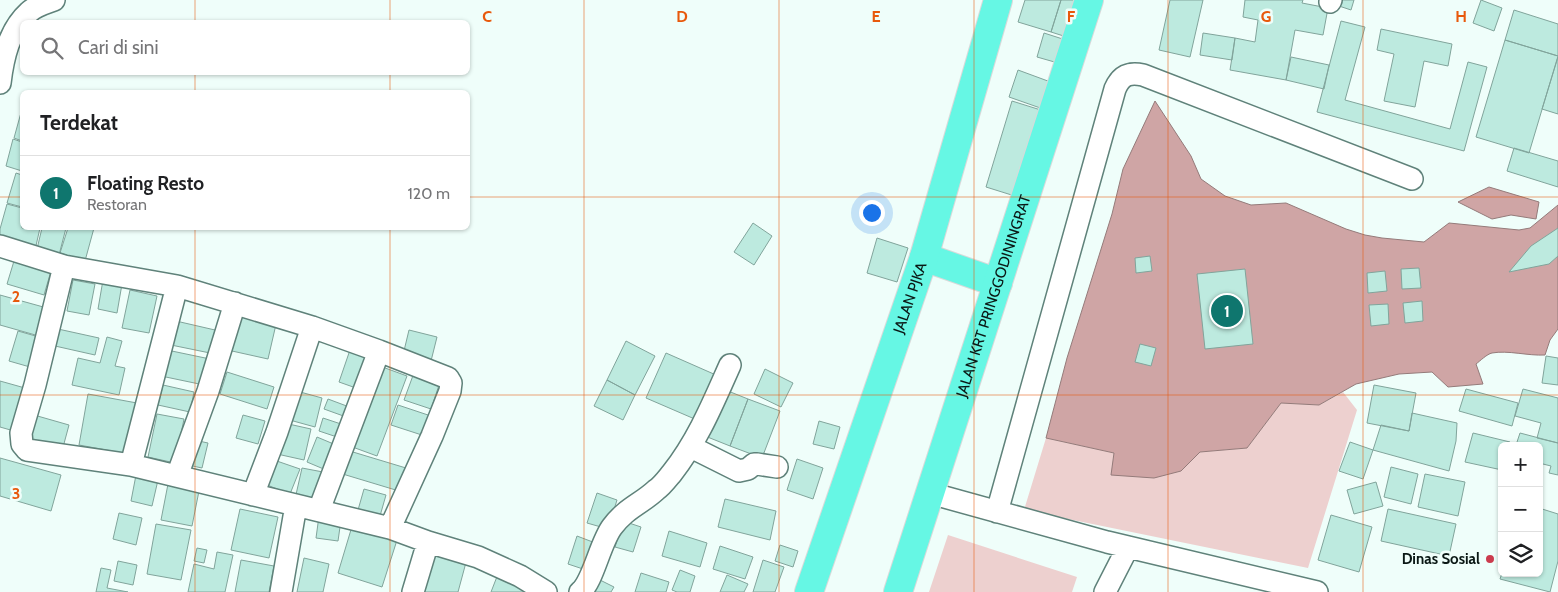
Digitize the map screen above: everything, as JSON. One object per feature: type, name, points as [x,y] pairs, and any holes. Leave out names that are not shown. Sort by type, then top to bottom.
[{"type":"main road","name":"JALAN PJKA","points":[[809,592],[924,258],[998,0]]},
{"type":"main road","name":"JALAN KRT PRINGGODININGRAT","points":[[898,592],[1089,0]]},
{"type":"main road","points":[[924,258],[998,283]]},
{"type":"street","points":[[0,84],[2,66],[8,44],[15,29],[22,5],[54,0]]},
{"type":"street","points":[[997,512],[1112,98],[1119,81],[1125,76],[1134,73],[1143,75],[1412,179]]},
{"type":"street","points":[[0,246],[64,266],[177,286],[235,303],[312,327],[448,378],[451,383],[450,391],[432,436],[390,528]]},
{"type":"street","points":[[64,266],[35,385],[21,433],[22,444],[27,450],[131,466],[390,528],[478,557],[520,576],[546,592]]},
{"type":"street","points":[[131,466],[177,286]]},
{"type":"street","points":[[177,476],[208,391],[235,303]]},
{"type":"street","points":[[254,495],[278,432],[312,327]]},
{"type":"street","points":[[319,510],[379,351]]},
{"type":"street","points":[[580,592],[587,583],[603,542],[613,526],[629,509],[656,490],[691,447],[703,426],[730,365]]},
{"type":"street","points":[[691,447],[739,470],[748,469],[754,464],[777,468]]},
{"type":"street","points":[[930,493],[1128,547],[1317,592]]},
{"type":"street","points":[[281,592],[296,505]]},
{"type":"street","points":[[413,592],[428,542]]},
{"type":"street","points":[[1106,592],[1128,547]]},
{"type":"shaded area","points":[[1155,101],[1191,156],[1201,179],[1225,196],[1251,205],[1286,203],[1346,229],[1365,235],[1424,242],[1449,223],[1519,230],[1530,228],[1558,205],[1558,329],[1550,340],[1545,355],[1505,352],[1490,354],[1476,364],[1483,384],[1448,387],[1432,372],[1399,374],[1356,384],[1319,405],[1281,403],[1247,448],[1200,452],[1181,471],[1154,478],[1111,475],[1114,453],[1046,438],[1067,358],[1112,214],[1123,169]]},
{"type":"shaded area","points":[[1489,187],[1539,202],[1536,219],[1511,215],[1492,219],[1458,202]]},
{"type":"shaded area","points":[[1343,392],[1357,410],[1308,568],[1024,510],[1046,438],[1114,453],[1112,475],[1181,471],[1200,452],[1247,448],[1281,403],[1319,405]]},
{"type":"shaded area","points":[[948,535],[1077,577],[1072,592],[929,592]]},
{"type":"building","points":[[1025,0],[1061,0],[1051,32],[1018,22]]},
{"type":"building","points":[[1061,0],[1085,0],[1073,39],[1051,32]]},
{"type":"building","points":[[1170,0],[1203,0],[1190,57],[1159,50]]},
{"type":"building","points":[[1245,0],[1303,0],[1302,3],[1328,8],[1323,35],[1295,30],[1286,80],[1230,70],[1235,38],[1255,42],[1258,20],[1243,17]]},
{"type":"building","points":[[1337,0],[1354,0],[1351,10],[1336,5]]},
{"type":"building","points":[[1481,0],[1502,8],[1494,31],[1473,23]]},
{"type":"building","points":[[1514,10],[1558,24],[1558,56],[1505,40]]},
{"type":"building","points":[[1341,21],[1365,27],[1345,100],[1450,129],[1468,62],[1487,67],[1464,151],[1317,112]]},
{"type":"building","points":[[1381,29],[1452,44],[1448,66],[1424,61],[1415,107],[1384,101],[1394,54],[1377,50]]},
{"type":"building","points":[[1044,33],[1072,42],[1065,65],[1037,57]]},
{"type":"building","points":[[1203,33],[1235,38],[1232,60],[1200,55]]},
{"type":"building","points":[[1505,40],[1558,56],[1529,153],[1476,137]]},
{"type":"building","points":[[1291,57],[1329,65],[1324,89],[1286,80]]},
{"type":"building","points":[[1558,57],[1558,114],[1542,109]]},
{"type":"building","points":[[1018,70],[1056,84],[1046,110],[1009,97]]},
{"type":"building","points":[[1012,101],[1044,111],[1018,197],[986,187]]},
{"type":"building","points":[[20,116],[20,140],[14,138]]},
{"type":"building","points":[[13,139],[20,141],[20,170],[6,166]]},
{"type":"building","points":[[1514,148],[1558,161],[1558,187],[1507,171]]},
{"type":"building","points":[[16,173],[20,174],[20,206],[7,203]]},
{"type":"building","points":[[7,204],[20,207],[20,230],[40,230],[35,250],[0,240],[0,229]]},
{"type":"building","points":[[753,223],[772,236],[754,265],[734,252]]},
{"type":"building","points":[[1558,228],[1558,256],[1549,264],[1509,272],[1531,246]]},
{"type":"building","points":[[42,230],[65,230],[59,255],[37,249]]},
{"type":"building","points":[[67,230],[93,230],[85,261],[60,253]]},
{"type":"building","points":[[877,238],[908,248],[897,282],[867,273]]},
{"type":"building","points":[[1150,256],[1152,271],[1136,273],[1135,258]]},
{"type":"building","points":[[14,261],[51,271],[44,295],[7,284]]},
{"type":"building","points":[[1419,268],[1421,288],[1402,289],[1401,269]]},
{"type":"building","points":[[1245,269],[1253,344],[1205,349],[1197,274]]},
{"type":"building","points":[[1385,271],[1387,291],[1368,293],[1367,273]]},
{"type":"building","points":[[73,280],[95,284],[89,315],[67,311]]},
{"type":"building","points":[[103,280],[122,284],[117,313],[98,309]]},
{"type":"building","points":[[130,290],[157,296],[149,333],[122,328]]},
{"type":"building","points":[[0,295],[47,308],[39,336],[0,325]]},
{"type":"building","points":[[1422,301],[1423,321],[1405,323],[1403,303]]},
{"type":"building","points":[[1388,304],[1389,324],[1371,326],[1369,305]]},
{"type":"building","points":[[241,311],[277,320],[268,359],[232,351]]},
{"type":"building","points":[[176,321],[215,330],[210,353],[171,345]]},
{"type":"building","points":[[58,329],[99,338],[95,355],[55,346]]},
{"type":"building","points":[[409,330],[437,337],[431,361],[403,355]]},
{"type":"building","points":[[18,331],[39,337],[30,367],[9,361]]},
{"type":"building","points":[[107,337],[122,341],[115,366],[125,368],[119,395],[72,385],[78,358],[100,363]]},
{"type":"building","points":[[626,341],[655,356],[635,395],[607,380]]},
{"type":"building","points":[[1140,344],[1156,348],[1151,366],[1135,362]]},
{"type":"building","points":[[351,347],[369,354],[356,388],[339,382]]},
{"type":"building","points":[[167,350],[210,359],[204,385],[161,376]]},
{"type":"building","points":[[666,353],[716,375],[697,420],[646,398]]},
{"type":"building","points":[[1546,356],[1558,358],[1558,385],[1542,383]]},
{"type":"building","points":[[377,365],[407,376],[377,456],[347,445]]},
{"type":"building","points":[[765,369],[793,383],[781,407],[754,394]]},
{"type":"building","points":[[415,370],[441,379],[431,409],[404,400]]},
{"type":"building","points":[[227,372],[274,387],[267,409],[220,394]]},
{"type":"building","points":[[607,380],[635,395],[623,420],[594,406]]},
{"type":"building","points":[[0,381],[25,388],[14,431],[0,427]]},
{"type":"building","points":[[163,385],[194,392],[190,412],[158,405]]},
{"type":"building","points":[[1374,385],[1416,393],[1409,431],[1367,423]]},
{"type":"building","points":[[723,389],[748,399],[730,446],[705,436]]},
{"type":"building","points":[[1466,389],[1518,403],[1512,426],[1459,411]]},
{"type":"building","points":[[1523,389],[1558,398],[1558,443],[1537,438],[1541,423],[1515,416]]},
{"type":"building","points":[[293,390],[322,398],[315,427],[286,419]]},
{"type":"building","points":[[88,394],[137,403],[128,454],[79,445]]},
{"type":"building","points":[[328,399],[352,408],[349,418],[324,409]]},
{"type":"building","points":[[748,399],[780,411],[762,458],[730,446]]},
{"type":"building","points":[[398,405],[434,417],[428,437],[391,425]]},
{"type":"building","points":[[1412,413],[1457,423],[1456,441],[1449,471],[1373,450],[1381,425],[1409,431]]},
{"type":"building","points":[[157,414],[184,419],[175,463],[148,457]]},
{"type":"building","points":[[34,415],[69,425],[62,451],[27,441]]},
{"type":"building","points":[[243,415],[265,421],[258,444],[236,438]]},
{"type":"building","points":[[323,418],[347,426],[343,439],[319,431]]},
{"type":"building","points":[[819,421],[840,427],[834,449],[813,444]]},
{"type":"building","points":[[284,423],[311,429],[304,460],[277,454]]},
{"type":"building","points":[[1473,433],[1510,442],[1498,442],[1498,469],[1465,462]]},
{"type":"building","points":[[1520,433],[1558,443],[1558,475],[1549,473],[1551,466],[1543,464],[1543,442],[1517,442]]},
{"type":"building","points":[[317,437],[336,445],[326,470],[307,462]]},
{"type":"building","points":[[194,440],[208,443],[202,468],[188,465]]},
{"type":"building","points":[[1350,442],[1373,450],[1363,479],[1339,471]]},
{"type":"building","points":[[343,449],[406,468],[399,491],[336,472]]},
{"type":"building","points":[[0,458],[61,475],[51,511],[0,496]]},
{"type":"building","points":[[271,459],[300,469],[290,494],[262,483]]},
{"type":"building","points":[[797,459],[823,468],[813,499],[787,490]]},
{"type":"building","points":[[1391,467],[1418,474],[1411,504],[1384,497]]},
{"type":"building","points":[[302,468],[323,472],[317,503],[295,499]]},
{"type":"building","points":[[1425,474],[1465,482],[1458,516],[1418,507]]},
{"type":"building","points":[[136,475],[158,480],[152,506],[131,501]]},
{"type":"building","points":[[1376,482],[1383,506],[1354,514],[1347,490]]},
{"type":"building","points":[[168,484],[199,491],[192,526],[161,520]]},
{"type":"building","points":[[364,489],[386,495],[380,516],[358,510]]},
{"type":"building","points":[[597,493],[617,500],[608,529],[587,523]]},
{"type":"building","points":[[725,499],[776,511],[770,540],[718,527]]},
{"type":"building","points":[[240,509],[278,517],[269,558],[231,550]]},
{"type":"building","points":[[1388,509],[1456,524],[1449,556],[1381,541]]},
{"type":"building","points":[[1543,509],[1558,514],[1558,561],[1550,592],[1500,579],[1501,577],[1543,577]]},
{"type":"building","points":[[119,513],[142,518],[136,545],[113,539]]},
{"type":"building","points":[[1331,515],[1372,527],[1359,572],[1318,560]]},
{"type":"building","points":[[319,516],[341,520],[338,541],[316,538]]},
{"type":"building","points":[[623,521],[641,527],[633,552],[615,547]]},
{"type":"building","points":[[353,523],[398,537],[382,587],[338,573]]},
{"type":"building","points":[[156,524],[191,530],[181,580],[147,574]]},
{"type":"building","points":[[669,531],[707,543],[700,567],[662,556]]},
{"type":"building","points":[[577,536],[598,544],[589,571],[568,564]]},
{"type":"building","points":[[430,545],[468,555],[458,592],[417,592]]},
{"type":"building","points":[[780,545],[798,551],[793,567],[775,561]]},
{"type":"building","points":[[720,546],[753,557],[745,579],[713,569]]},
{"type":"building","points":[[197,548],[207,550],[204,563],[194,561]]},
{"type":"building","points":[[217,552],[233,555],[225,592],[188,592],[194,564],[214,569]]},
{"type":"building","points":[[304,558],[329,564],[323,592],[297,592]]},
{"type":"building","points":[[241,560],[274,566],[269,592],[235,592]]},
{"type":"building","points":[[763,560],[784,567],[775,592],[753,592]]},
{"type":"building","points":[[118,561],[137,565],[133,585],[114,581]]},
{"type":"building","points":[[101,568],[111,570],[107,588],[128,592],[96,592]]},
{"type":"building","points":[[680,570],[695,576],[690,592],[672,590]]},
{"type":"building","points":[[641,573],[669,582],[666,592],[635,592]]},
{"type":"building","points":[[498,574],[538,592],[491,592]]},
{"type":"building","points":[[727,575],[748,584],[744,592],[720,592]]},
{"type":"building","points":[[592,576],[614,587],[611,592],[584,592]]},
{"type":"place","name":"Floating Resto","points":[[1227,311]]},
{"type":"place","name":"Dinas Sosial","points":[[1490,559]]}]
